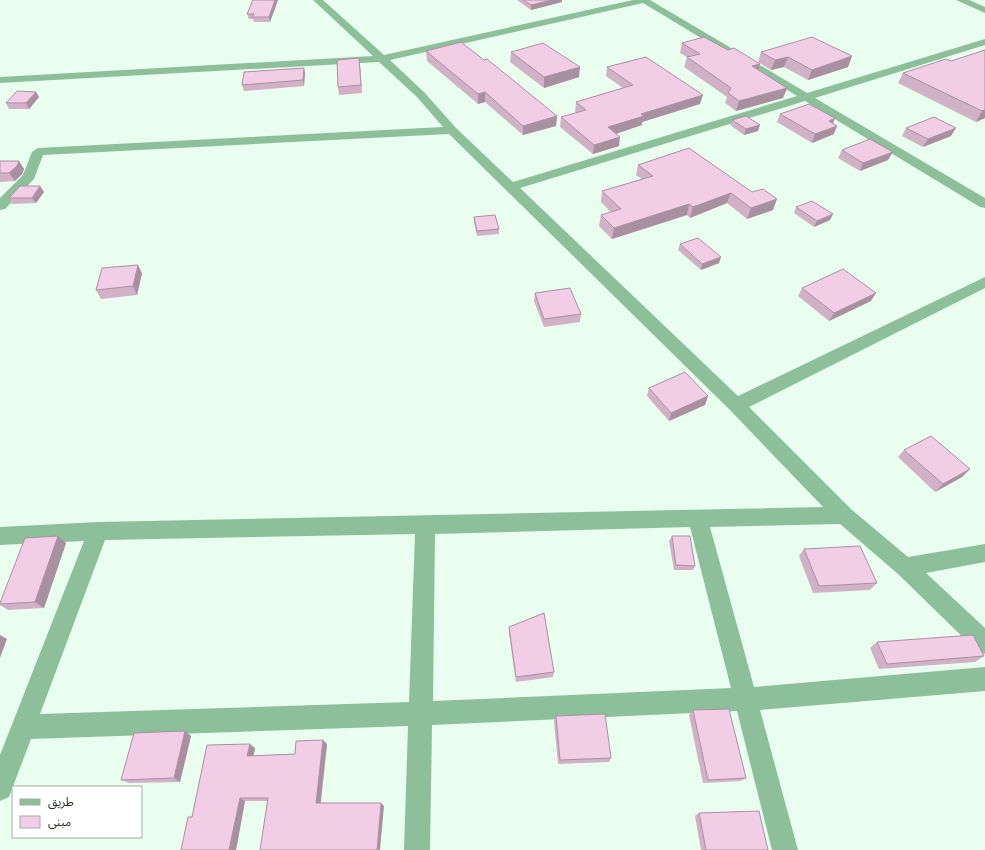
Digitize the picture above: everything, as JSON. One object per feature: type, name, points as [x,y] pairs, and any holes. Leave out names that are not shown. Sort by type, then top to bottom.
[{"type":"street","points":[[318,0],[421,95],[452,130],[736,404],[844,515],[904,567],[985,643]]},
{"type":"street","points":[[0,80],[382,59],[644,0],[985,204]]},
{"type":"street","points":[[961,0],[985,10]]},
{"type":"street","points":[[511,187],[985,42]]},
{"type":"street","points":[[0,206],[29,176],[38,152],[452,130]]},
{"type":"street","points":[[736,404],[985,282]]},
{"type":"street","points":[[0,536],[98,531],[844,515]]},
{"type":"street","points":[[698,518],[747,699],[785,850]]},
{"type":"street","points":[[417,850],[425,525]]},
{"type":"street","points":[[0,788],[98,531]]},
{"type":"street","points":[[904,567],[985,553]]},
{"type":"street","points":[[23,727],[420,714],[747,699],[985,678]]},
{"type":"building","points":[[253,0],[275,0],[269,17],[252,17],[254,14],[247,14]]},
{"type":"building","points":[[523,0],[552,0],[531,5]]},
{"type":"building","points":[[704,37],[728,50],[734,48],[760,64],[752,66],[787,88],[739,101],[728,93],[731,88],[687,57],[700,54],[682,43]]},
{"type":"building","points":[[812,37],[852,56],[812,70],[788,57],[775,60],[761,52]]},
{"type":"building","points":[[461,42],[484,60],[487,59],[557,116],[523,126],[485,92],[478,94],[426,51]]},
{"type":"building","points":[[543,43],[580,67],[544,77],[511,52]]},
{"type":"building","points":[[985,50],[985,110],[982,111],[903,73],[946,59],[951,61]]},
{"type":"building","points":[[646,57],[703,95],[641,114],[644,116],[608,127],[620,137],[594,145],[561,117],[586,110],[576,102],[633,85],[607,67]]},
{"type":"building","points":[[359,58],[361,85],[338,87],[337,60]]},
{"type":"building","points":[[304,68],[303,80],[242,85],[244,72]]},
{"type":"building","points":[[17,91],[36,92],[26,103],[6,103]]},
{"type":"building","points":[[809,104],[835,118],[829,121],[837,126],[815,134],[780,114]]},
{"type":"building","points":[[746,116],[760,125],[746,129],[732,120]]},
{"type":"building","points":[[934,117],[956,128],[928,139],[906,128]]},
{"type":"building","points":[[870,139],[893,152],[863,163],[842,150]]},
{"type":"building","points":[[689,148],[752,192],[763,189],[777,199],[751,208],[731,193],[693,207],[689,204],[614,228],[601,215],[621,209],[602,191],[653,176],[638,165]]},
{"type":"building","points":[[0,161],[19,161],[17,166],[9,173],[0,173]]},
{"type":"building","points":[[20,186],[40,186],[32,198],[9,198]]},
{"type":"building","points":[[812,201],[833,214],[817,221],[796,207]]},
{"type":"building","points":[[495,215],[499,229],[477,231],[474,217]]},
{"type":"building","points":[[698,238],[721,257],[702,264],[680,244]]},
{"type":"building","points":[[138,265],[133,286],[96,290],[102,268]]},
{"type":"building","points":[[843,269],[876,293],[834,313],[802,288]]},
{"type":"building","points":[[570,288],[581,314],[544,319],[535,293]]},
{"type":"building","points":[[685,372],[708,396],[671,413],[649,388]]},
{"type":"building","points":[[931,436],[970,469],[943,484],[904,450]]},
{"type":"building","points":[[58,536],[35,602],[0,604],[25,538]]},
{"type":"building","points":[[672,536],[690,536],[695,566],[676,565]]},
{"type":"building","points":[[860,546],[877,583],[819,586],[804,549]]},
{"type":"building","points":[[544,613],[554,672],[516,677],[509,627]]},
{"type":"building","points":[[973,635],[984,656],[887,664],[877,642]]},
{"type":"building","points":[[729,709],[746,778],[708,780],[693,710]]},
{"type":"building","points":[[605,714],[611,758],[560,760],[556,716]]},
{"type":"building","points":[[185,731],[174,778],[121,780],[134,733]]},
{"type":"building","points":[[323,740],[316,803],[381,803],[377,850],[260,850],[268,798],[240,798],[229,850],[181,850],[188,817],[192,817],[207,745],[250,744],[247,756],[295,754],[296,741]]},
{"type":"building","points":[[759,811],[768,850],[706,850],[699,813]]}]
